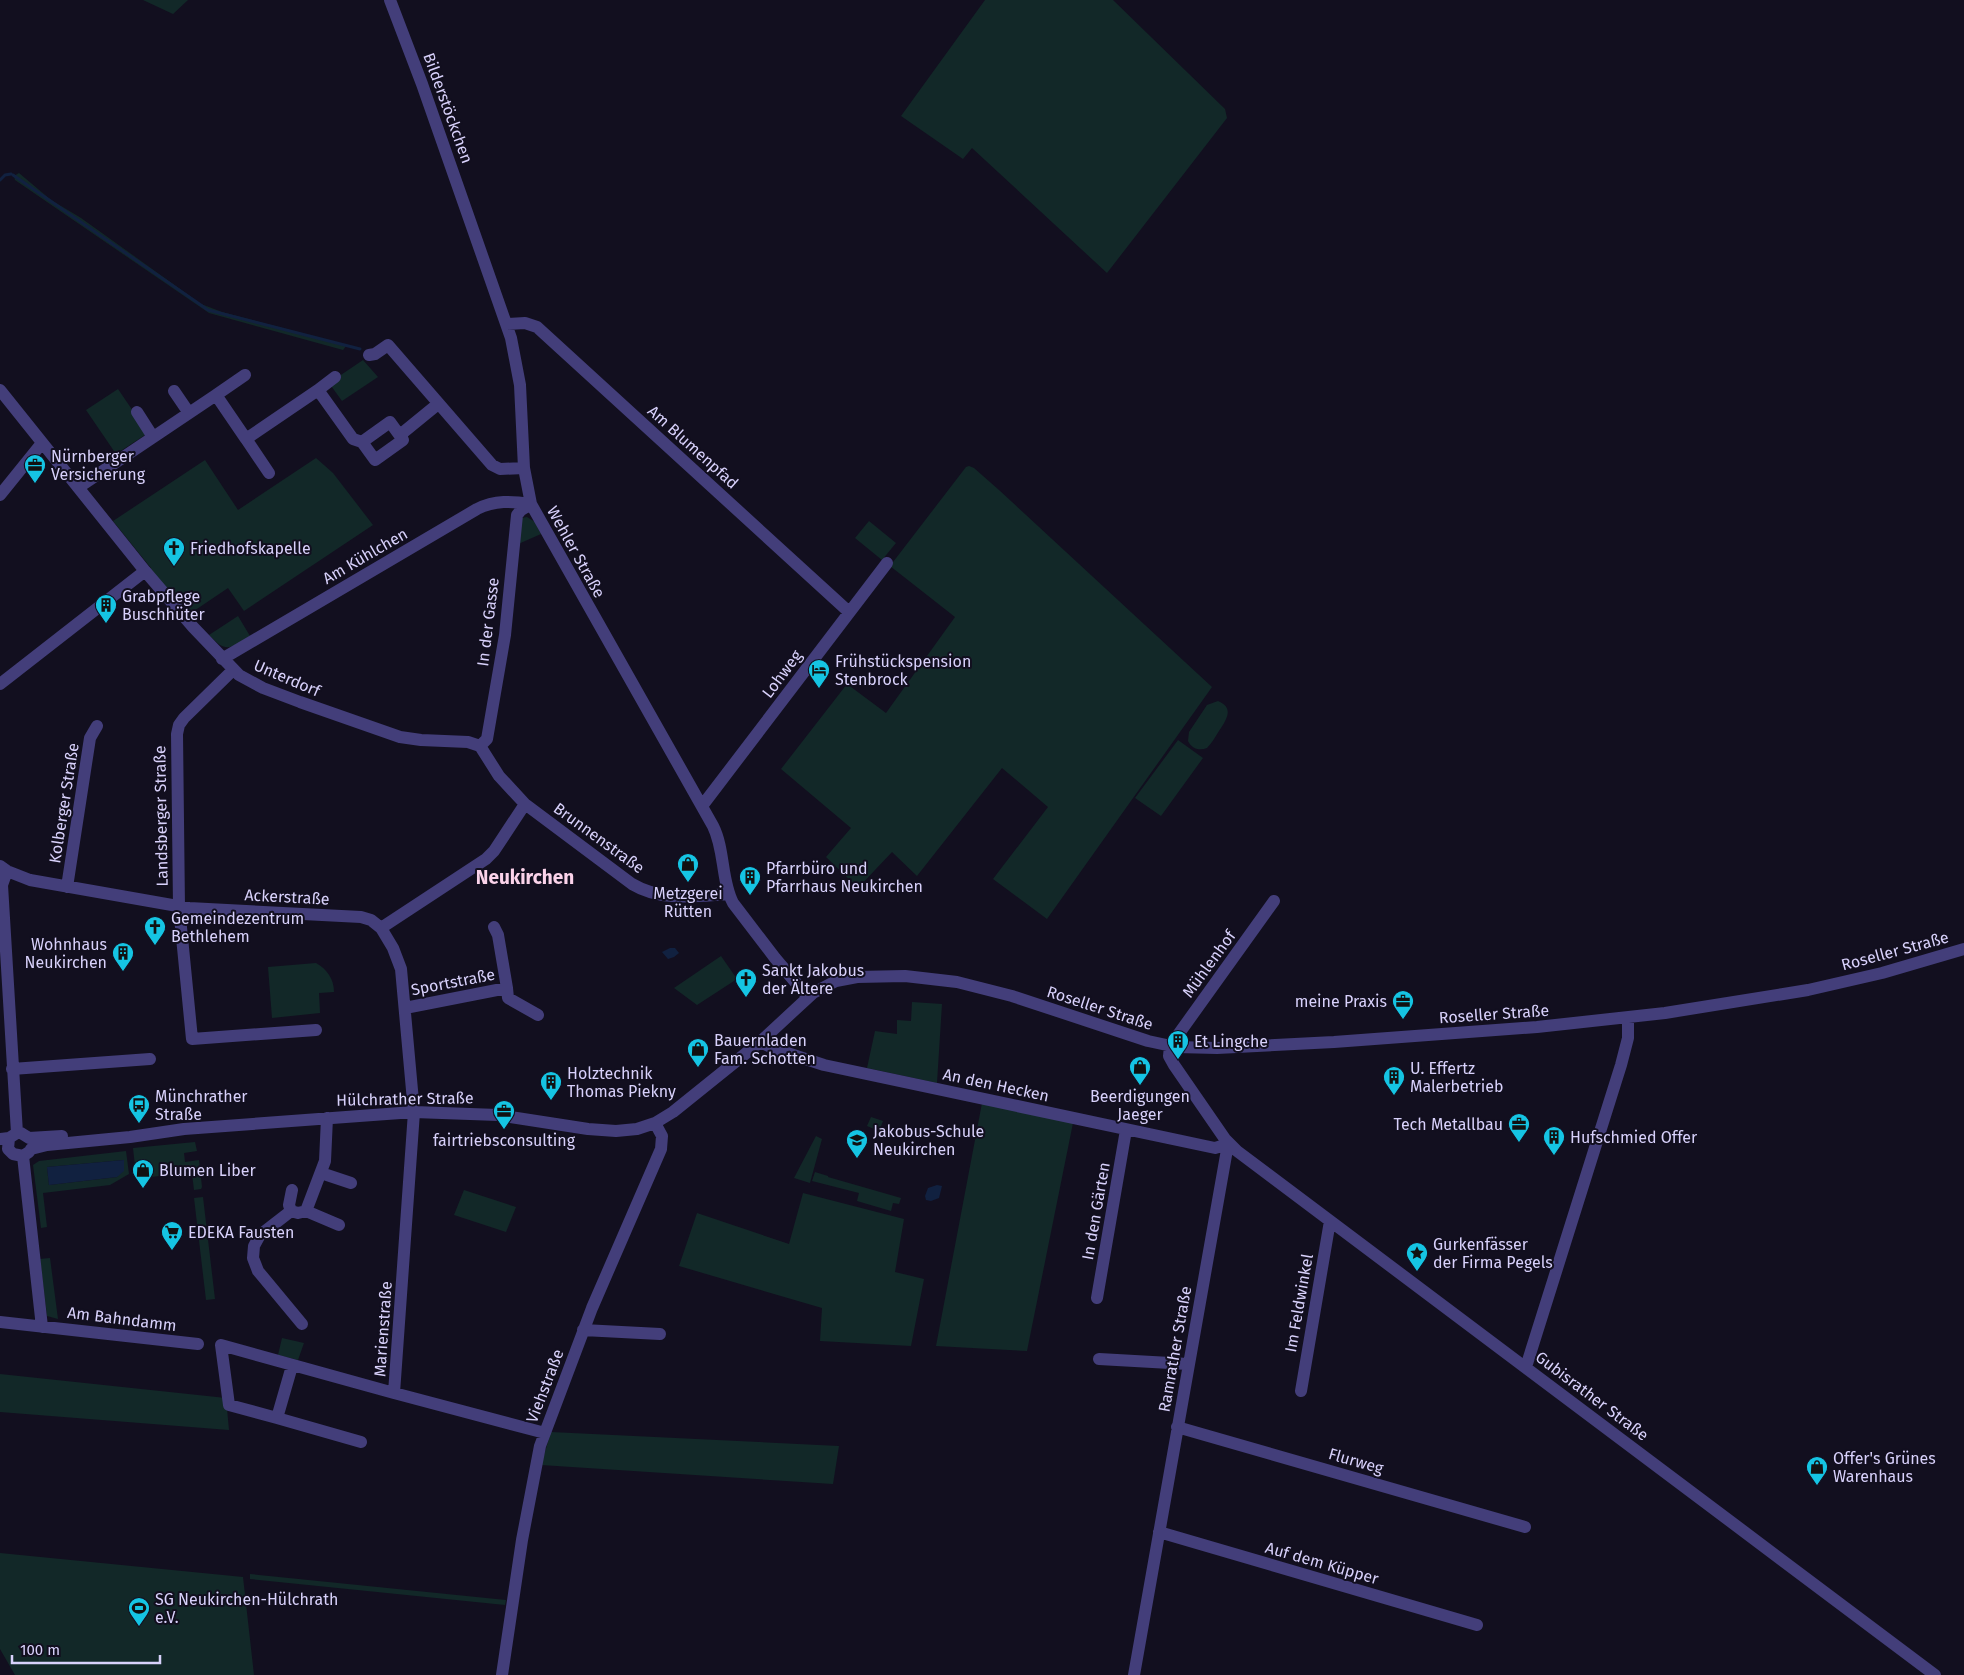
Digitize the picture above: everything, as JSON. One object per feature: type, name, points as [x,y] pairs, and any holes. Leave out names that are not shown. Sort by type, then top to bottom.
[{"type":"street","name":"Bilderstöckchen","points":[[390,0],[474,228]]},
{"type":"street","name":"Wehler Straße","points":[[474,228],[507,324],[520,385],[524,468],[531,504],[717,834],[729,894]]},
{"type":"street","name":"Am Blumenpfad","points":[[507,324],[525,323],[537,327],[849,612]]},
{"type":"street","points":[[369,355],[375,354],[388,345],[494,467],[503,470],[524,468]]},
{"type":"street","points":[[79,487],[245,375]]},
{"type":"street","points":[[246,439],[335,377]]},
{"type":"street","name":"Unterdorf","points":[[0,390],[145,571],[233,670],[253,683],[282,695],[396,735],[421,740],[468,742],[480,746]]},
{"type":"street","points":[[174,390],[189,413]]},
{"type":"street","points":[[318,390],[353,439],[362,442],[375,460],[403,440],[390,422],[362,442]]},
{"type":"street","points":[[216,395],[269,473]]},
{"type":"street","points":[[400,434],[438,404]]},
{"type":"street","points":[[137,412],[154,437]]},
{"type":"street","points":[[0,495],[42,443]]},
{"type":"street","name":"Am Kühlchen","points":[[222,659],[481,507],[503,502],[531,504]]},
{"type":"street","name":"In der Gasse","points":[[480,746],[487,739],[505,635],[517,515],[531,504]]},
{"type":"street","name":"Lohweg","points":[[702,806],[887,563]]},
{"type":"street","points":[[0,684],[145,571]]},
{"type":"street","name":"Landsberger Straße","points":[[233,670],[184,718],[178,729],[179,907],[192,1039],[316,1030]]},
{"type":"street","name":"Kolberger Straße","points":[[67,887],[90,738],[97,726]]},
{"type":"street","name":"Brunnenstraße","points":[[480,746],[499,776],[525,804],[624,880],[646,892],[668,896],[729,894]]},
{"type":"street","points":[[381,928],[486,859],[494,851],[525,804]]},
{"type":"street","points":[[4,868],[2,885],[2,937],[12,1069],[7,1142]]},
{"type":"street","name":"Ackerstraße","points":[[4,868],[30,880],[179,907],[358,916],[370,920],[381,928]]},
{"type":"street","points":[[729,894],[736,907],[760,939],[808,997]]},
{"type":"street","name":"Mühlenhof","points":[[1170,1046],[1274,901]]},
{"type":"street","name":"Sportstraße","points":[[494,927],[498,934],[508,998],[538,1015]]},
{"type":"street","name":"Sportstraße","points":[[381,928],[399,962],[406,1008],[414,1112]]},
{"type":"street","name":"Roseller Straße","points":[[760,1042],[808,997],[829,984],[857,977],[905,976],[940,980],[1004,994],[1141,1039],[1170,1046],[1224,1047],[1334,1042],[1528,1028],[1628,1018],[1726,1005],[1808,990],[1882,973],[1964,949]]},
{"type":"street","name":"Sportstraße","points":[[406,1008],[506,988]]},
{"type":"street","points":[[1526,1367],[1621,1065],[1628,1038],[1628,1018]]},
{"type":"street","name":"Hülchrather Straße","points":[[28,1148],[21,1133],[7,1142],[13,1154],[28,1148],[158,1129],[184,1129],[414,1112],[511,1116],[580,1128],[616,1131],[637,1129],[655,1123],[680,1106],[760,1042]]},
{"type":"street","name":"An den Hecken","points":[[760,1042],[775,1049],[824,1065],[1215,1148],[1228,1144]]},
{"type":"street","points":[[1170,1046],[1170,1056],[1174,1065],[1228,1144]]},
{"type":"street","points":[[12,1069],[150,1059]]},
{"type":"street","name":"Marienstraße","points":[[414,1112],[394,1393],[545,1433]]},
{"type":"street","points":[[306,1211],[325,1161],[327,1118]]},
{"type":"street","name":"Viehstraße","points":[[502,1675],[538,1453],[584,1330],[662,1149],[662,1136],[655,1123]]},
{"type":"street","name":"In den Gärten","points":[[1097,1298],[1126,1130]]},
{"type":"street","name":"Gubisrather Straße","points":[[1228,1144],[1935,1675]]},
{"type":"street","name":"Ramrather Straße","points":[[1134,1675],[1228,1144]]},
{"type":"street","name":"Am Bahndamm","points":[[28,1148],[42,1327]]},
{"type":"street","points":[[321,1173],[351,1183]]},
{"type":"street","points":[[291,1211],[289,1205],[292,1190]]},
{"type":"street","points":[[291,1211],[300,1213],[306,1211],[339,1226]]},
{"type":"street","points":[[291,1211],[260,1235],[254,1246],[253,1258],[258,1272],[302,1324]]},
{"type":"street","name":"Im Feldwinkel","points":[[1300,1391],[1330,1221]]},
{"type":"street","name":"Am Bahndamm","points":[[0,1322],[198,1344]]},
{"type":"street","points":[[584,1330],[660,1334]]},
{"type":"street","points":[[361,1442],[229,1405],[221,1345],[394,1393]]},
{"type":"street","points":[[1099,1359],[1188,1364]]},
{"type":"street","points":[[277,1418],[292,1366]]},
{"type":"street","name":"Flurweg","points":[[1177,1428],[1525,1527]]},
{"type":"street","name":"Auf dem Küpper","points":[[1159,1532],[1477,1625]]},
{"type":"green space","points":[[143,0],[188,0],[173,14]]},
{"type":"green space","points":[[985,0],[1113,0],[1225,109],[1227,118],[1107,273],[972,148],[963,159],[901,116]]},
{"type":"green space","points":[[19,173],[51,200],[81,218],[201,304],[222,312],[347,345],[343,350],[209,313],[15,180],[14,176]]},
{"type":"green space","points":[[363,360],[378,377],[342,401],[329,383]]},
{"type":"green space","points":[[118,389],[148,433],[116,454],[86,410]]},
{"type":"green space","points":[[316,458],[333,473],[373,525],[244,611],[228,588],[188,615],[113,521],[205,460],[238,510]]},
{"type":"green space","points":[[966,467],[974,468],[999,490],[1212,687],[1047,919],[993,879],[1048,807],[1002,768],[917,876],[892,852],[858,888],[826,857],[851,828],[781,769],[847,684],[886,713],[955,617],[890,566]]},
{"type":"green space","points":[[527,517],[535,522],[541,534],[516,545],[521,518]]},
{"type":"green space","points":[[869,521],[896,543],[882,560],[855,538]]},
{"type":"green space","points":[[238,616],[250,636],[238,644],[225,647],[209,635]]},
{"type":"green space","points":[[1218,701],[1228,711],[1224,723],[1207,748],[1194,748],[1188,741],[1189,732],[1207,705]]},
{"type":"green space","points":[[1178,740],[1203,758],[1161,816],[1135,798]]},
{"type":"green space","points":[[721,956],[737,979],[697,1005],[674,988]]},
{"type":"green space","points":[[316,963],[329,975],[334,987],[334,992],[319,993],[320,1013],[272,1018],[268,967]]},
{"type":"green space","points":[[912,1002],[942,1004],[937,1083],[867,1068],[875,1031],[897,1034],[897,1020],[911,1021]]},
{"type":"green space","points":[[982,1103],[1073,1123],[1027,1351],[936,1346]]},
{"type":"green space","points":[[871,1117],[883,1121],[879,1131],[867,1126]]},
{"type":"green space","points":[[816,1136],[822,1139],[810,1183],[794,1178]]},
{"type":"green space","points":[[195,1142],[197,1151],[184,1153],[185,1162],[199,1160],[201,1189],[194,1190],[191,1166],[185,1166],[185,1173],[151,1177],[150,1173],[136,1175],[133,1148]]},
{"type":"green space","points":[[126,1151],[129,1174],[110,1185],[43,1193],[47,1227],[41,1228],[33,1165],[39,1161]],"holes":[[[124,1160],[117,1177],[49,1185],[47,1167]]]},
{"type":"green space","points":[[815,1172],[901,1198],[899,1204],[893,1203],[891,1211],[857,1201],[859,1193],[812,1181]]},
{"type":"green space","points":[[464,1190],[516,1207],[506,1232],[454,1215]]},
{"type":"green space","points":[[803,1193],[904,1219],[895,1272],[924,1279],[911,1346],[820,1341],[822,1308],[679,1266],[697,1213],[789,1244]]},
{"type":"green space","points":[[203,1197],[215,1299],[206,1300],[194,1198]]},
{"type":"green space","points":[[50,1258],[58,1319],[47,1316],[40,1259]]},
{"type":"green space","points":[[282,1338],[304,1343],[298,1360],[278,1355]]},
{"type":"green space","points":[[0,1374],[226,1398],[229,1430],[0,1412]]},
{"type":"green space","points":[[551,1432],[839,1446],[833,1484],[541,1465]]},
{"type":"green space","name":"SG Neukirchen-Hülchrath e.V.","points":[[0,1553],[243,1577],[254,1675],[15,1675],[0,1649]]},
{"type":"green space","points":[[250,1574],[506,1600],[505,1605],[250,1579]]},
{"type":"water","points":[[675,948],[679,953],[668,959],[662,952]]},
{"type":"water","points":[[124,1160],[124,1171],[117,1177],[49,1185],[47,1167]]},
{"type":"water","points":[[937,1185],[942,1186],[939,1198],[931,1201],[926,1200],[925,1196],[928,1188]]},
{"type":"waterway","points":[[0,180],[5,175],[11,174]]},
{"type":"waterway","points":[[13,175],[208,310],[360,349]]},
{"type":"place","name":"Nürnberger Versicherung","points":[[35,484]]},
{"type":"place","name":"Friedhofskapelle","points":[[174,567]]},
{"type":"place","name":"Grabpflege Buschhüter","points":[[106,624]]},
{"type":"place","name":"Frühstückspension Stenbrock","points":[[819,689]]},
{"type":"place","name":"Metzgerei Rütten","points":[[688,883]]},
{"type":"place","name":"Pfarrbüro und Pfarrhaus Neukirchen","points":[[750,896]]},
{"type":"place","name":"Gemeindezentrum Bethlehem","points":[[155,946]]},
{"type":"place","name":"Wohnhaus Neukirchen","points":[[123,972]]},
{"type":"place","name":"Sankt Jakobus der Ältere","points":[[746,998]]},
{"type":"place","name":"meine Praxis","points":[[1403,1020]]},
{"type":"place","name":"Et Lingche","points":[[1178,1060]]},
{"type":"place","name":"Bauernladen Fam. Schotten","points":[[698,1068]]},
{"type":"place","name":"Beerdigungen Jaeger","points":[[1140,1086]]},
{"type":"place","name":"U. Effertz Malerbetrieb","points":[[1394,1096]]},
{"type":"place","name":"Holztechnik Thomas Piekny","points":[[551,1101]]},
{"type":"place","name":"Münchrather Straße","points":[[139,1124]]},
{"type":"place","name":"fairtriebsconsulting","points":[[504,1130]]},
{"type":"place","name":"Tech Metallbau","points":[[1519,1143]]},
{"type":"place","name":"Hufschmied Offer","points":[[1554,1156]]},
{"type":"place","name":"Jakobus-Schule Neukirchen","points":[[857,1159]]},
{"type":"place","name":"Blumen Liber","points":[[143,1189]]},
{"type":"place","name":"EDEKA Fausten","points":[[172,1251]]},
{"type":"place","name":"Gurkenfässer der Firma Pegels","points":[[1417,1272]]},
{"type":"place","name":"Offer's Grünes Warenhaus","points":[[1817,1486]]},
{"type":"place","name":"SG Neukirchen-Hülchrath e.V.","points":[[139,1627]]},
{"type":"district","name":"Neukirchen","points":[[525,877]]}]
